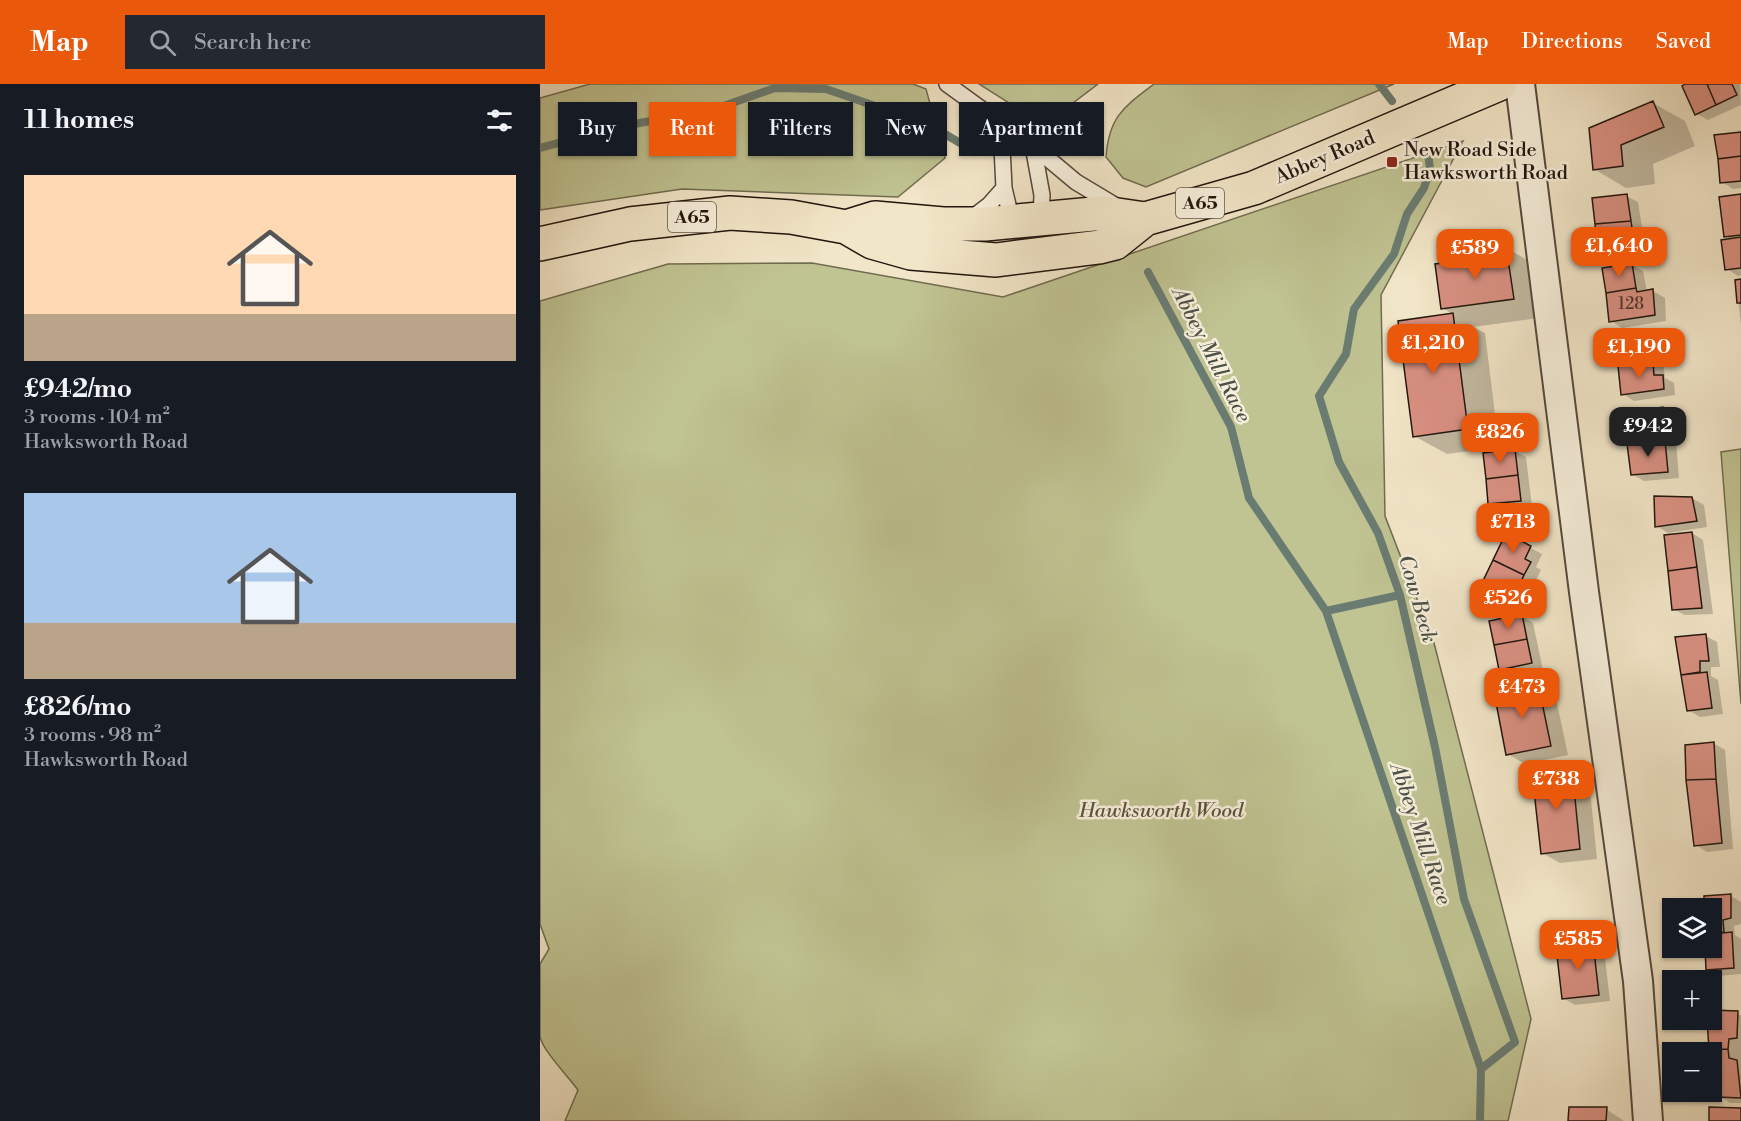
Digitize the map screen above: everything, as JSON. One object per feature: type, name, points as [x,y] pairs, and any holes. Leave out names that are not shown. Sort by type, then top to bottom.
[{"type":"main road","name":"Abbey Road","points":[[846,227],[875,218],[943,224],[1024,239],[1115,243],[1145,219],[1254,188],[1499,84]]},
{"type":"main road","name":"Abbey Road","points":[[540,244],[630,224],[730,213],[791,217],[846,227],[872,242],[911,253],[1024,239]]},
{"type":"street","points":[[1520,84],[1584,592],[1638,981],[1648,1121]]},
{"type":"lane","points":[[947,84],[972,102]]},
{"type":"lane","points":[[1002,156],[1004,188],[1024,239]]},
{"type":"lane","points":[[1024,239],[1042,195],[1034,156]]},
{"type":"lane","points":[[1045,156],[1091,192],[1145,219]]},
{"type":"lane","points":[[943,224],[975,217],[1004,188]]},
{"type":"green space","points":[[590,84],[913,84],[926,89],[930,102],[865,102],[865,156],[944,156],[945,158],[898,197],[682,189],[540,210],[540,98]]},
{"type":"green space","points":[[979,84],[1098,84],[1074,102],[1008,102]]},
{"type":"green space","points":[[1154,84],[1394,84],[1146,187],[1123,178],[1106,157],[1111,132],[1120,114],[1126,106]]},
{"type":"green space","name":"Hawksworth Wood","points":[[1463,141],[1381,295],[1385,516],[1434,643],[1531,1019],[1508,1121],[565,1121],[578,1090],[550,1056],[540,1036],[540,964],[549,949],[540,924],[540,301],[668,264],[812,263],[1003,297]]},
{"type":"green space","points":[[1741,449],[1741,704],[1721,452]]},
{"type":"building","points":[[1707,84],[1716,105],[1695,115],[1682,86]]},
{"type":"building","points":[[1707,84],[1732,84],[1737,95],[1716,105]]},
{"type":"building","points":[[1653,101],[1664,127],[1621,145],[1623,166],[1593,170],[1589,128]]},
{"type":"building","points":[[1741,132],[1741,156],[1718,159],[1714,135]]},
{"type":"building","points":[[1741,156],[1741,181],[1720,183],[1718,159]]},
{"type":"building","points":[[1627,194],[1631,221],[1595,224],[1592,198]]},
{"type":"building","points":[[1741,194],[1741,235],[1724,237],[1719,197]]},
{"type":"building","points":[[1631,221],[1635,247],[1598,250],[1595,224]]},
{"type":"building","points":[[1741,237],[1741,268],[1725,270],[1721,240]]},
{"type":"building","points":[[1506,246],[1514,299],[1441,309],[1435,264],[1476,258],[1475,251]]},
{"type":"building","points":[[1632,263],[1636,288],[1606,293],[1602,268]]},
{"type":"building","points":[[1741,279],[1741,303],[1737,303],[1735,280]]},
{"type":"building","points":[[1636,288],[1637,292],[1653,289],[1655,315],[1609,322],[1606,293]]},
{"type":"building","points":[[1453,313],[1468,429],[1413,437],[1398,321]]},
{"type":"building","points":[[1650,336],[1653,362],[1618,366],[1615,340]]},
{"type":"building","points":[[1653,362],[1654,375],[1663,375],[1664,389],[1621,395],[1618,366]]},
{"type":"building","points":[[1663,407],[1665,440],[1627,444],[1624,413]]},
{"type":"building","points":[[1665,440],[1668,472],[1631,475],[1627,444]]},
{"type":"building","points":[[1515,449],[1518,475],[1486,479],[1483,453]]},
{"type":"building","points":[[1518,475],[1521,501],[1488,504],[1486,479]]},
{"type":"building","points":[[1654,496],[1692,497],[1697,521],[1655,527]]},
{"type":"building","points":[[1692,532],[1697,567],[1668,571],[1664,535]]},
{"type":"building","points":[[1506,533],[1531,546],[1525,559],[1531,562],[1524,575],[1493,560]]},
{"type":"building","points":[[1493,560],[1524,575],[1516,592],[1509,588],[1505,597],[1481,585]]},
{"type":"building","points":[[1697,567],[1702,608],[1672,610],[1668,571]]},
{"type":"building","points":[[1522,614],[1527,639],[1494,645],[1489,621]]},
{"type":"building","points":[[1706,634],[1709,661],[1700,661],[1700,672],[1681,675],[1675,637]]},
{"type":"building","points":[[1527,639],[1532,663],[1499,670],[1494,645]]},
{"type":"building","points":[[1707,672],[1712,708],[1687,711],[1681,675]]},
{"type":"building","points":[[1538,683],[1551,746],[1506,755],[1494,692]]},
{"type":"building","points":[[1714,742],[1716,779],[1686,780],[1685,745]]},
{"type":"building","points":[[1572,768],[1580,849],[1541,854],[1532,773]]},
{"type":"building","points":[[1716,779],[1722,843],[1694,846],[1686,780]]},
{"type":"building","points":[[1731,894],[1731,918],[1723,920],[1724,932],[1722,932],[1722,898],[1704,898],[1704,896]]},
{"type":"building","points":[[1732,932],[1734,968],[1706,970],[1705,958],[1722,958],[1722,933]]},
{"type":"building","points":[[1593,942],[1599,995],[1562,999],[1556,947]]},
{"type":"building","points":[[1722,1010],[1738,1011],[1737,1038],[1729,1039],[1728,1049],[1722,1049],[1722,1042],[1708,1042],[1708,1030],[1722,1030]]},
{"type":"building","points":[[1722,1049],[1728,1049],[1729,1058],[1737,1060],[1741,1098],[1722,1097]]},
{"type":"building","points":[[1569,1107],[1607,1107],[1606,1121],[1568,1121]]},
{"type":"building","points":[[1709,1107],[1741,1108],[1741,1121],[1709,1121]]},
{"type":"waterway","name":"Cow Beck","points":[[1379,84],[1392,101]]},
{"type":"waterway","name":"Abbey Mill Race","points":[[540,148],[618,127],[715,109],[775,88],[826,89],[930,125],[959,142]]},
{"type":"waterway","name":"Cow Beck","points":[[1428,153],[1430,169],[1424,188],[1407,214],[1394,254],[1354,309],[1346,354],[1319,396],[1339,462],[1378,533],[1400,595],[1435,747],[1464,899],[1515,1042],[1481,1069]]},
{"type":"waterway","name":"Abbey Mill Race","points":[[1148,272],[1231,427],[1249,498],[1326,611],[1481,1069],[1480,1121]]},
{"type":"waterway","name":"Abbey Mill Race","points":[[1326,611],[1400,595]]},
{"type":"place","name":"New Road Side Hawksworth Road","points":[[1392,162]]}]
